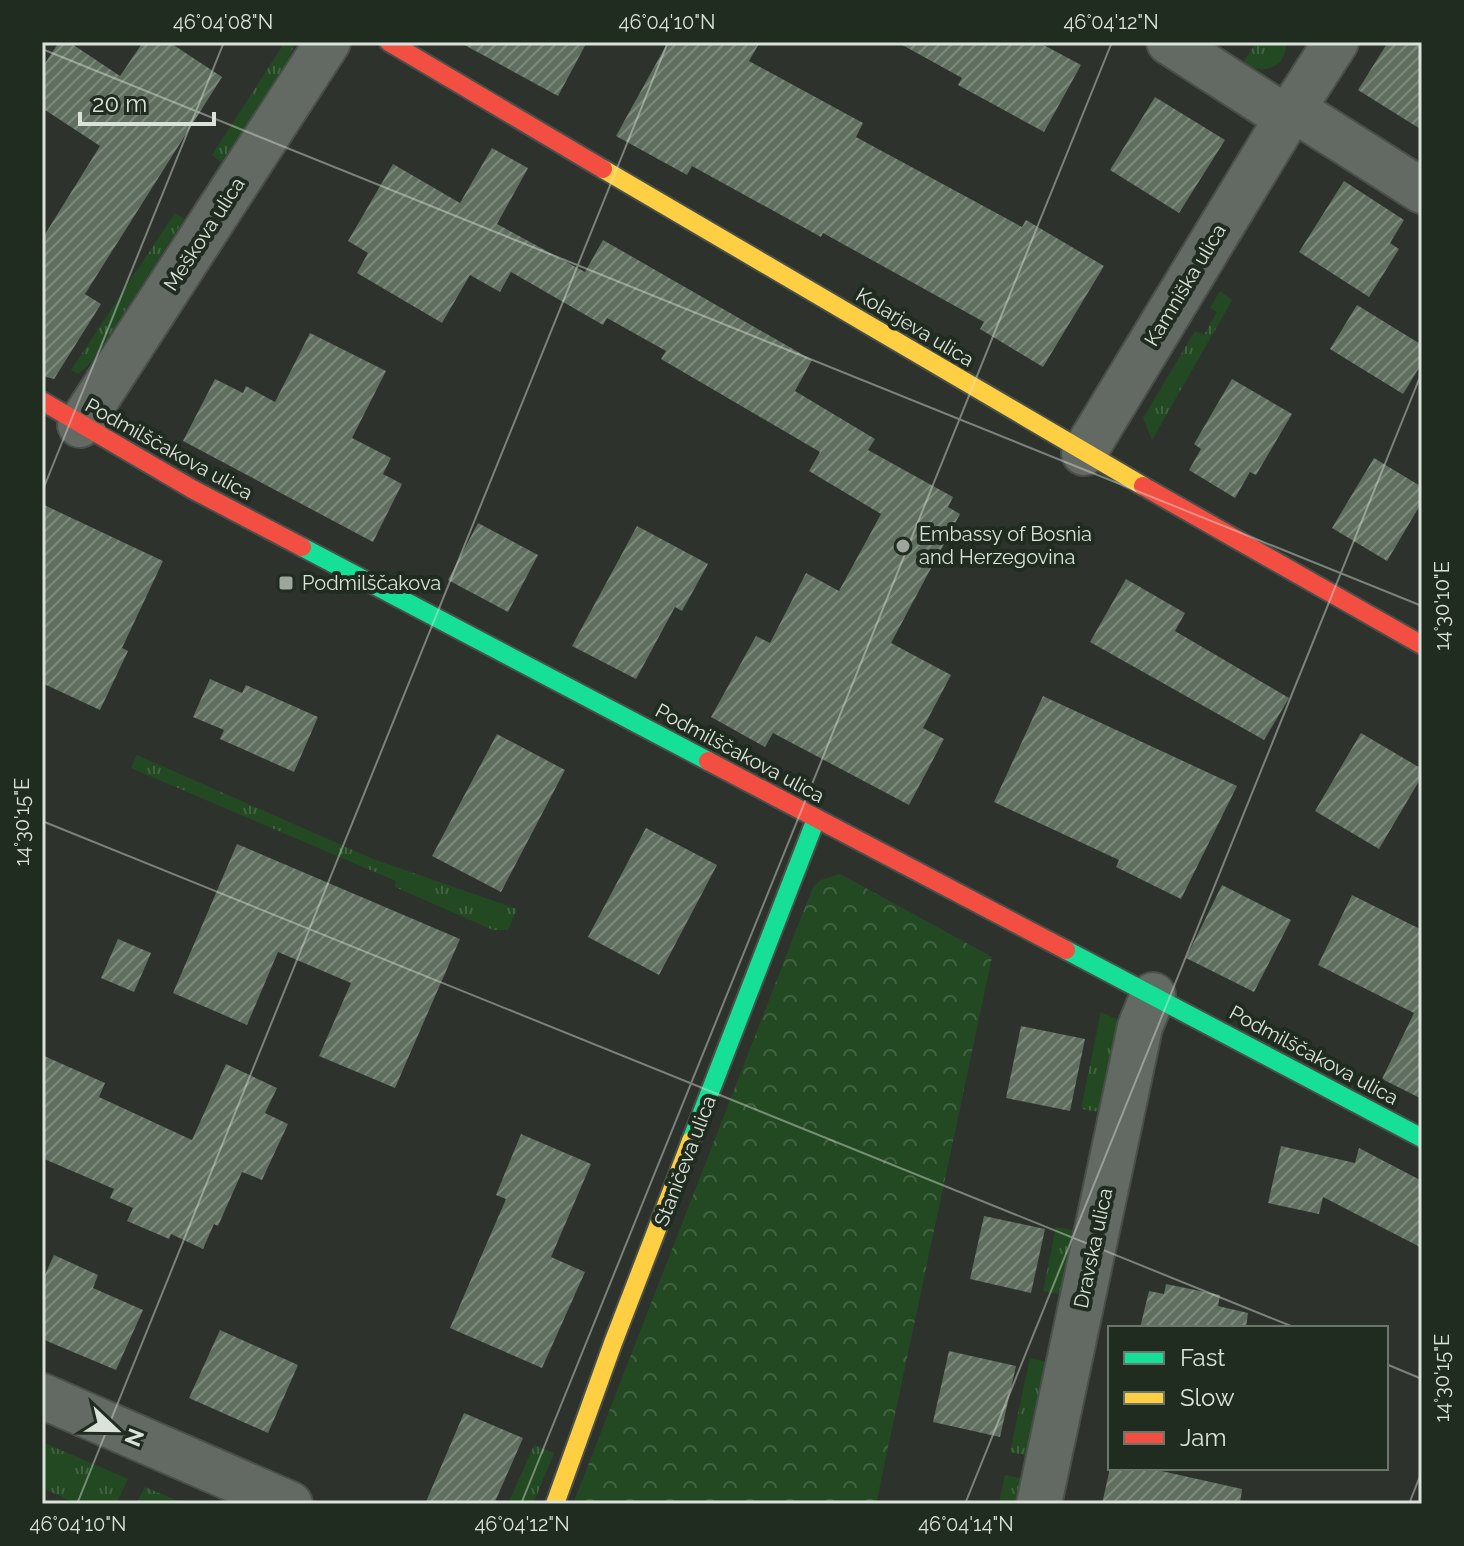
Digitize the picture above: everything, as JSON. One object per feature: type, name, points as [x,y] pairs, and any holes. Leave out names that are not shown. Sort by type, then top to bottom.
[{"type":"street","name":"Meškova ulica","points":[[80,425],[328,42]]},
{"type":"street","points":[[1169,42],[1422,191]]},
{"type":"street","name":"Kamniška ulica","points":[[1084,453],[1336,42]]},
{"type":"street","name":"Kolarjeva ulica","points":[[395,46],[1084,453],[1422,645]]},
{"type":"street","name":"Podmilščakova ulica","points":[[42,401],[192,489],[1422,1138]]},
{"type":"street","name":"Staničeva ulica","points":[[555,1504],[613,1343],[816,819]]},
{"type":"street","name":"Dravska ulica","points":[[1039,1504],[1140,1027],[1153,995]]},
{"type":"street","points":[[42,1396],[290,1504]]},
{"type":"green space","points":[[285,42],[295,42],[289,60],[221,162],[212,155]]},
{"type":"green space","points":[[1256,42],[1286,42],[1283,58],[1266,69],[1243,63]]},
{"type":"green space","points":[[175,213],[184,219],[93,361],[78,374],[71,370]]},
{"type":"green space","points":[[1220,291],[1232,300],[1152,440],[1143,418],[1195,331],[1204,335],[1217,312],[1210,308]]},
{"type":"green space","points":[[137,755],[373,859],[517,909],[508,930],[493,930],[395,887],[396,881],[131,768]]},
{"type":"green space","points":[[840,874],[992,957],[876,1504],[573,1504],[813,887],[821,880]]},
{"type":"green space","points":[[1101,1012],[1122,1025],[1106,1113],[1081,1109]]},
{"type":"green space","points":[[1056,1227],[1081,1232],[1068,1296],[1043,1291]]},
{"type":"green space","points":[[1030,1358],[1054,1364],[1035,1457],[1010,1452]]},
{"type":"green space","points":[[42,1442],[128,1479],[116,1504],[78,1504],[42,1488]]},
{"type":"green space","points":[[534,1445],[554,1453],[533,1504],[508,1504]]},
{"type":"green space","points":[[1005,1475],[1030,1480],[1025,1504],[999,1504]]},
{"type":"green space","points":[[145,1487],[185,1504],[136,1504]]},
{"type":"building","points":[[59,42],[69,42],[120,76],[143,42],[169,42],[222,77],[85,294],[101,304],[54,379],[42,376],[42,239],[100,146],[42,108],[42,68]]},
{"type":"building","points":[[459,42],[587,42],[558,96]]},
{"type":"building","points":[[668,42],[760,42],[749,61],[863,123],[856,137],[1022,227],[1026,220],[1104,266],[1043,367],[980,329],[984,322],[823,233],[821,237],[692,166],[687,175],[616,136]]},
{"type":"building","points":[[897,42],[1038,42],[1081,65],[1044,132],[958,85],[962,78]]},
{"type":"building","points":[[1388,42],[1422,42],[1422,130],[1358,90]]},
{"type":"building","points":[[1155,97],[1225,140],[1179,213],[1110,170]]},
{"type":"building","points":[[492,148],[528,168],[497,224],[585,272],[603,240],[812,360],[795,391],[875,439],[868,450],[953,497],[948,507],[960,514],[891,643],[951,675],[923,728],[944,739],[909,805],[773,733],[765,747],[711,717],[756,636],[770,643],[806,573],[839,591],[881,514],[809,471],[820,452],[661,359],[666,351],[607,318],[603,325],[511,272],[500,292],[470,275],[442,323],[357,273],[368,253],[348,241],[393,164],[460,203]]},
{"type":"building","points":[[1344,181],[1404,220],[1390,243],[1399,249],[1369,297],[1299,252]]},
{"type":"building","points":[[1357,305],[1422,345],[1422,363],[1403,394],[1330,349]]},
{"type":"building","points":[[310,333],[386,371],[352,438],[391,458],[383,474],[402,484],[373,542],[183,441],[215,379],[243,393],[246,386],[275,402]]},
{"type":"building","points":[[1232,379],[1292,414],[1256,475],[1250,472],[1235,498],[1189,470],[1201,449],[1194,444]]},
{"type":"building","points":[[1374,458],[1422,487],[1422,502],[1387,561],[1332,528]]},
{"type":"building","points":[[42,504],[163,561],[122,648],[128,651],[100,710],[42,683]]},
{"type":"building","points":[[478,523],[538,555],[508,612],[448,580]]},
{"type":"building","points":[[637,526],[708,564],[682,611],[675,607],[636,679],[572,646]]},
{"type":"building","points":[[1126,579],[1185,613],[1175,631],[1289,698],[1264,740],[1090,642]]},
{"type":"building","points":[[210,679],[242,693],[246,685],[318,717],[294,772],[220,739],[224,730],[193,717]]},
{"type":"building","points":[[1043,696],[1237,786],[1181,899],[1116,867],[1119,860],[994,802]]},
{"type":"building","points":[[1361,733],[1422,769],[1422,776],[1379,849],[1315,811]]},
{"type":"building","points":[[497,734],[565,770],[501,892],[432,856]]},
{"type":"building","points":[[646,828],[717,865],[659,975],[588,937]]},
{"type":"building","points":[[237,844],[460,939],[395,1088],[319,1056],[351,983],[278,952],[247,1025],[173,993]]},
{"type":"building","points":[[1222,885],[1291,920],[1254,992],[1186,958]]},
{"type":"building","points":[[1352,895],[1422,930],[1422,1099],[1382,1079],[1414,1013],[1318,965]]},
{"type":"building","points":[[118,939],[151,953],[134,992],[101,978]]},
{"type":"building","points":[[1021,1026],[1085,1039],[1070,1111],[1006,1098]]},
{"type":"building","points":[[42,1055],[105,1083],[99,1097],[192,1140],[226,1064],[277,1088],[265,1113],[288,1124],[262,1180],[242,1172],[218,1226],[214,1224],[203,1249],[171,1234],[169,1239],[127,1221],[133,1208],[110,1198],[114,1189],[42,1158]]},
{"type":"building","points":[[521,1134],[591,1164],[551,1257],[585,1272],[542,1368],[450,1328],[506,1199],[496,1195]]},
{"type":"building","points":[[1281,1146],[1355,1163],[1359,1148],[1422,1181],[1422,1248],[1323,1197],[1319,1214],[1268,1203]]},
{"type":"building","points":[[984,1216],[1045,1229],[1031,1293],[970,1279]]},
{"type":"building","points":[[54,1255],[98,1275],[93,1288],[143,1310],[116,1370],[42,1339],[42,1281]]},
{"type":"building","points":[[1166,1284],[1220,1295],[1218,1306],[1248,1313],[1246,1326],[1140,1326],[1149,1291],[1164,1294]]},
{"type":"building","points":[[220,1330],[298,1365],[268,1433],[189,1398]]},
{"type":"building","points":[[949,1351],[1016,1366],[1000,1437],[933,1422]]},
{"type":"building","points":[[464,1413],[523,1438],[494,1504],[425,1504]]},
{"type":"building","points":[[1110,1470],[1157,1470],[1242,1489],[1240,1504],[1102,1504]]},
{"type":"traffic: fast","points":[[302,547],[708,761]]},
{"type":"traffic: fast","points":[[691,1141],[816,819]]},
{"type":"traffic: fast","points":[[1066,950],[1422,1138]]},
{"type":"traffic: slow","points":[[603,169],[1143,486]]},
{"type":"traffic: slow","points":[[555,1504],[691,1141]]},
{"type":"traffic: jam","points":[[389,42],[603,169]]},
{"type":"traffic: jam","points":[[42,401],[192,489],[302,547]]},
{"type":"traffic: jam","points":[[1143,486],[1422,645]]},
{"type":"traffic: jam","points":[[708,761],[1066,950]]},
{"type":"place","name":"Embassy of Bosnia and Herzegovina","points":[[903,546]]},
{"type":"place","name":"Podmilščakova","points":[[286,583]]}]
